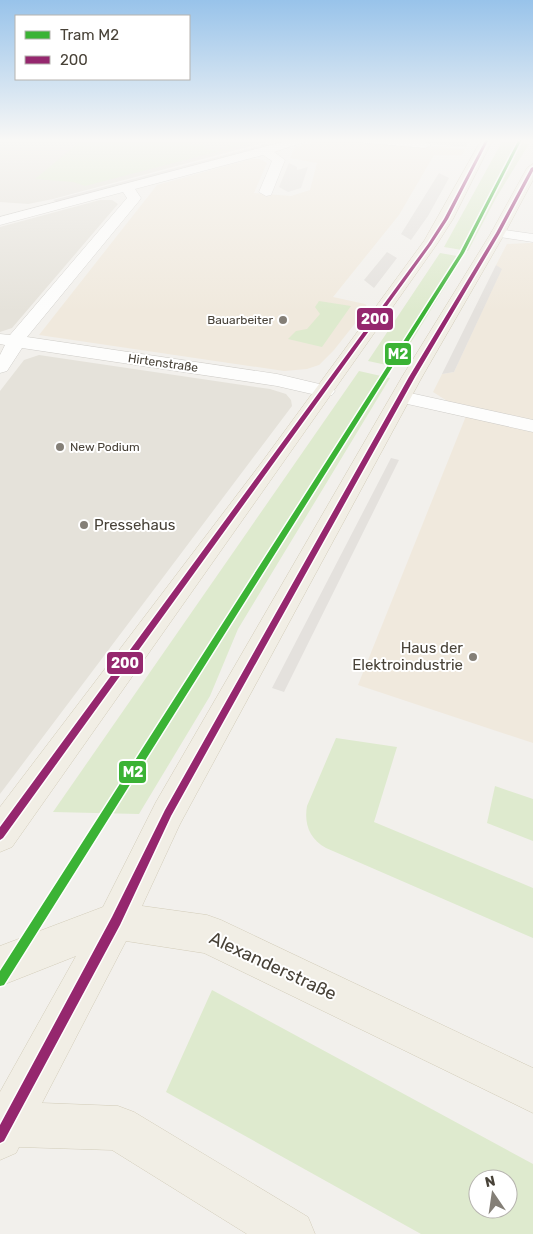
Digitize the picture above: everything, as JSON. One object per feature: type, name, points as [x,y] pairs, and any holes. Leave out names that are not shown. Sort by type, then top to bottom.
[{"type":"main road","points":[[0,835],[325,391],[431,242],[455,197]]},
{"type":"main road","points":[[291,1234],[118,1128],[2,1129],[116,921],[168,813],[401,397],[517,197]]},
{"type":"main road","name":"Alexanderstraße","points":[[0,966],[116,921],[207,934],[298,976],[533,1091]]},
{"type":"street","points":[[0,221],[94,197]]},
{"type":"street","points":[[0,367],[11,353],[8,340],[20,332],[133,197]]},
{"type":"street","points":[[8,205],[16,206],[28,214]]},
{"type":"street","points":[[498,232],[533,238]]},
{"type":"street","name":"Hirtenstraße","points":[[8,340],[277,380],[325,391]]},
{"type":"street","points":[[401,397],[533,426]]},
{"type":"shaded area","points":[[0,197],[62,197],[28,204],[0,202]]},
{"type":"shaded area","points":[[66,197],[82,197],[58,203],[53,200]]},
{"type":"shaded area","points":[[148,197],[410,197],[399,215],[333,297],[365,304],[368,307],[334,350],[319,365],[307,369],[284,371],[39,335]]},
{"type":"shaded area","points":[[424,197],[439,197],[411,240],[401,234]]},
{"type":"shaded area","points":[[100,200],[112,200],[118,204],[12,328],[0,332],[0,227]]},
{"type":"shaded area","points":[[533,243],[533,422],[452,404],[433,392],[442,374],[454,372],[501,270],[496,265],[507,244]]},
{"type":"shaded area","points":[[387,252],[397,258],[374,288],[364,280]]},
{"type":"shaded area","points":[[496,265],[502,269],[454,372],[442,374]]},
{"type":"shaded area","points":[[39,355],[270,389],[286,394],[291,400],[292,406],[0,794],[0,391],[24,360]]},
{"type":"shaded area","points":[[466,416],[533,432],[533,743],[358,685]]},
{"type":"shaded area","points":[[391,458],[399,460],[284,692],[272,688]]},
{"type":"green space","points":[[472,197],[497,197],[468,251],[444,247]]},
{"type":"green space","points":[[440,253],[463,257],[396,367],[368,361]]},
{"type":"green space","points":[[319,301],[351,306],[322,347],[288,339],[296,331],[307,329],[320,314],[315,307]]},
{"type":"green space","points":[[359,371],[390,378],[238,629],[210,696],[139,814],[53,812]]},
{"type":"green space","points":[[336,738],[397,747],[374,822],[533,888],[533,938],[326,848],[315,840],[307,824],[307,806]]},
{"type":"green space","points":[[495,786],[533,799],[533,841],[487,823]]},
{"type":"green space","points":[[212,990],[533,1164],[533,1234],[421,1234],[166,1092]]},
{"type":"tram line","name":"M2","points":[[0,981],[462,253],[491,197]]},
{"type":"transit line","name":"200","points":[[0,835],[430,244],[458,197]]},
{"type":"transit line","name":"200","points":[[0,1137],[116,921],[168,813],[412,377],[518,197]]},
{"type":"place","name":"Bauarbeiter","points":[[283,320]]},
{"type":"place","name":"New Podium","points":[[60,447]]},
{"type":"place","name":"Pressehaus","points":[[84,525]]},
{"type":"place","name":"Haus der Elektroindustrie","points":[[473,657]]}]
